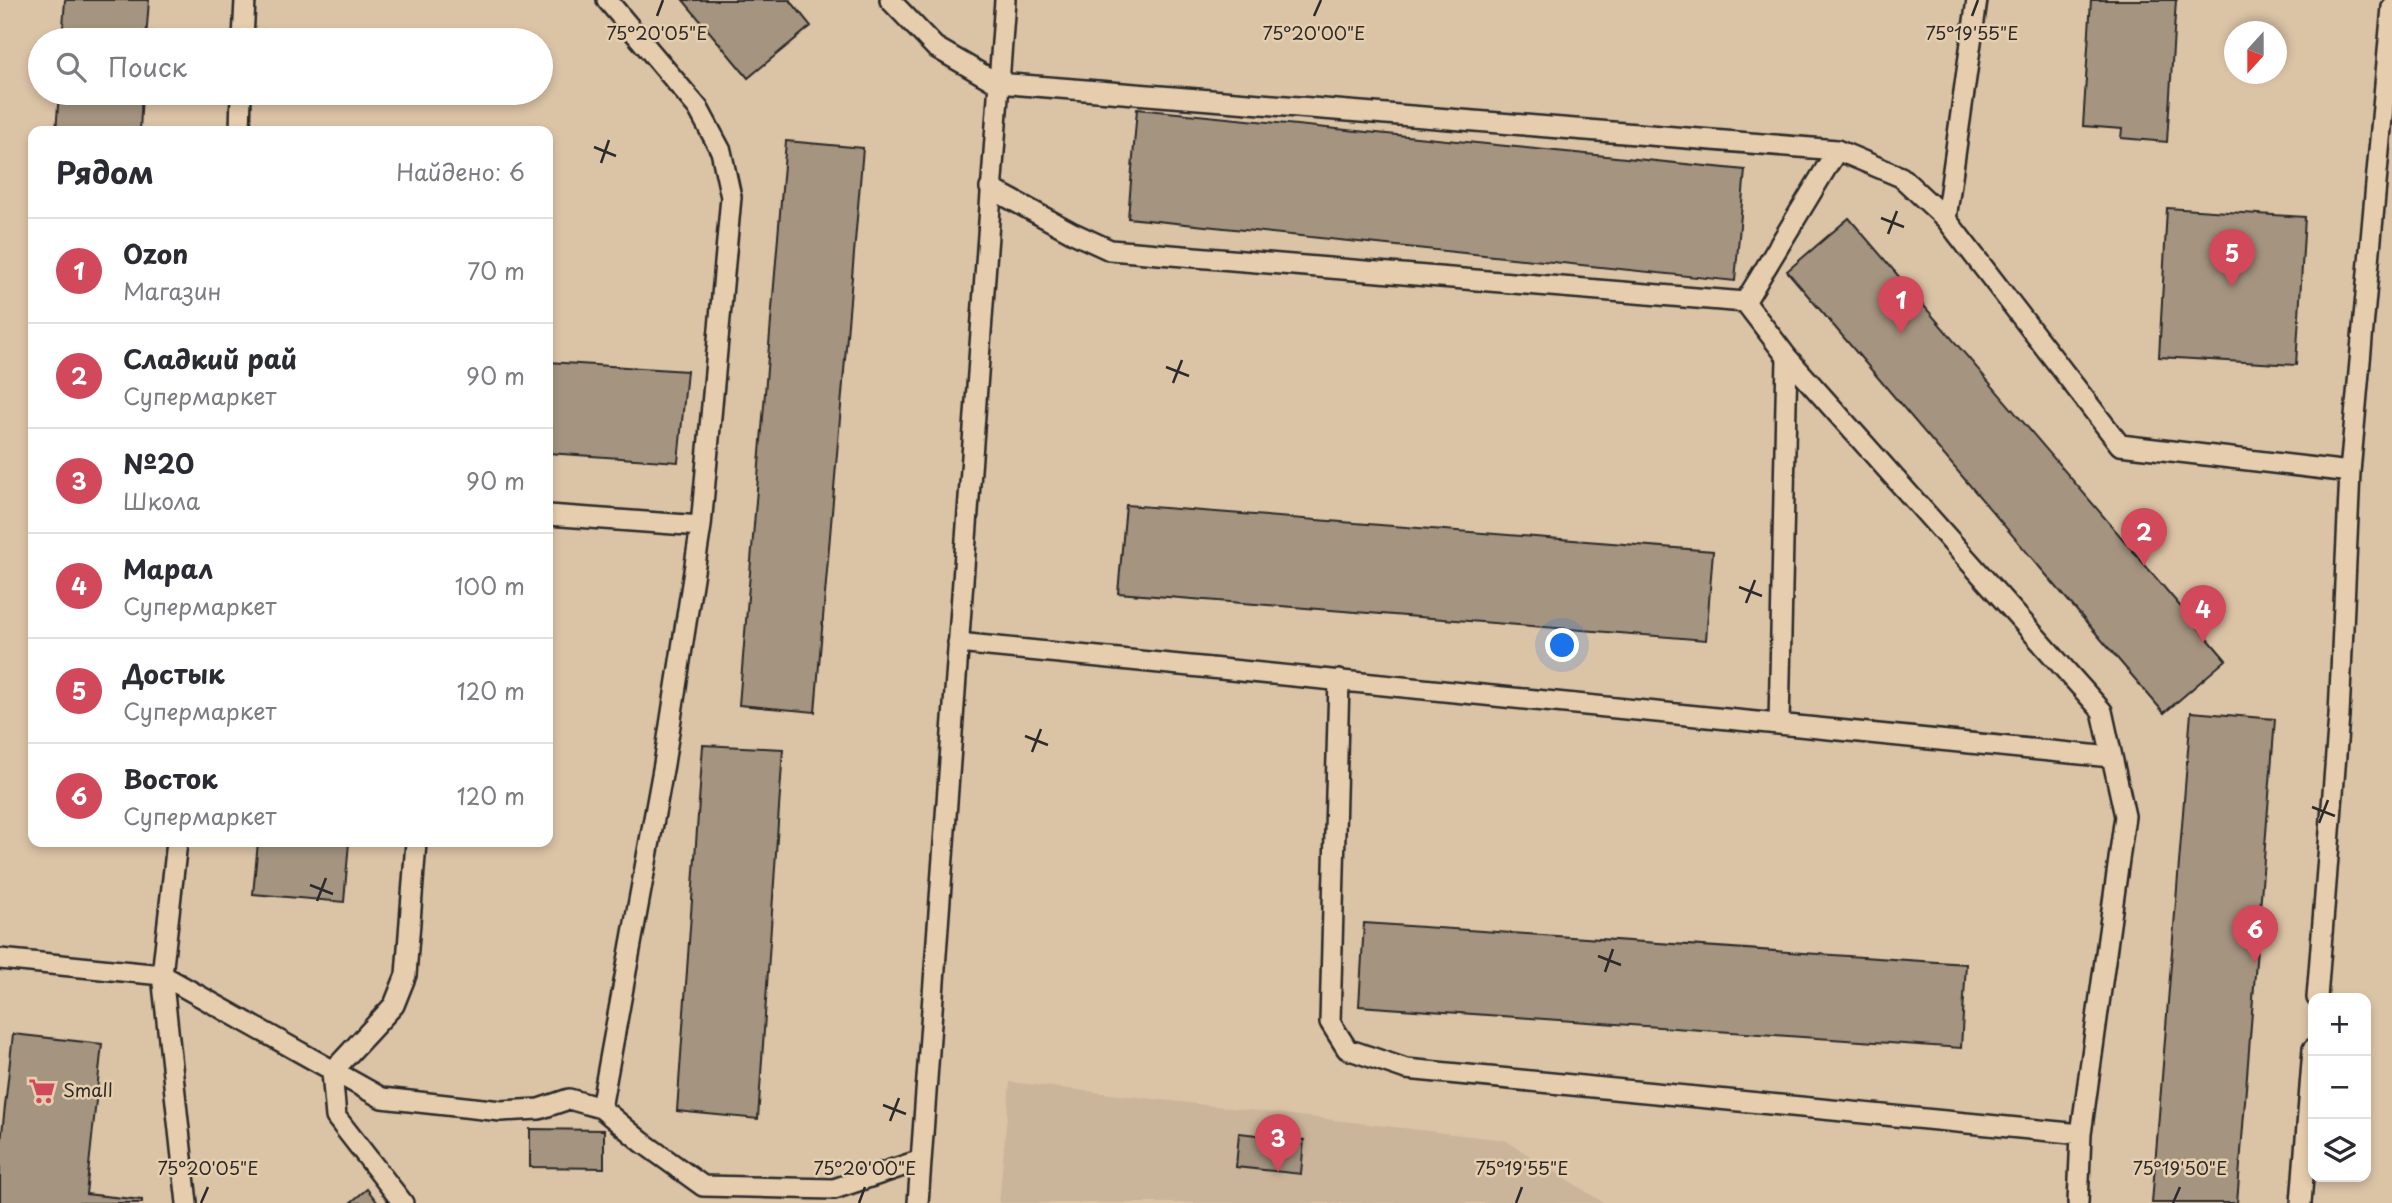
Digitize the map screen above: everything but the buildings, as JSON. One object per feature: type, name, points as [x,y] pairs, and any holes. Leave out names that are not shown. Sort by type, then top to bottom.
[{"type":"lane","points":[[244,28],[245,0]]},
{"type":"lane","points":[[601,1108],[666,752],[701,526],[731,197],[721,151],[698,108],[607,0]]},
{"type":"lane","points":[[890,0],[935,47],[997,83],[1837,150],[1900,177],[1946,219],[2120,445],[2350,472]]},
{"type":"lane","points":[[918,1203],[1005,0]]},
{"type":"lane","points":[[1946,219],[1977,0]]},
{"type":"lane","points":[[2317,993],[2339,716],[2350,472],[2392,7]]},
{"type":"lane","points":[[240,126],[241,105]]},
{"type":"lane","points":[[1745,302],[1837,150]]},
{"type":"lane","points":[[990,188],[1110,250],[1745,302],[1787,357],[2102,711],[2125,816],[2081,1134],[2078,1203]]},
{"type":"lane","points":[[1779,724],[1787,357]]},
{"type":"lane","points":[[553,515],[701,526]]},
{"type":"lane","points":[[958,643],[2110,757]]},
{"type":"lane","points":[[1339,680],[1330,1022],[1347,1049],[1406,1069],[2081,1134]]},
{"type":"lane","points":[[176,847],[162,975],[187,1203]]},
{"type":"lane","points":[[403,1203],[336,1117],[332,1072],[394,1005],[406,975],[416,847]]},
{"type":"lane","points":[[0,959],[162,975],[382,1098],[502,1111],[539,1108],[569,1099],[601,1108],[642,1142],[703,1186],[834,1189],[921,1160]]},
{"type":"lane","points":[[2301,1203],[2312,1056]]},
{"type":"shaded area","points":[[1010,1082],[1505,1140],[1604,1203],[999,1203]]},
{"type":"place","name":"Достык","points":[[2232,287]]},
{"type":"place","name":"Ozon","points":[[1901,334]]},
{"type":"place","name":"Сладкий рай","points":[[2144,566]]},
{"type":"place","name":"Марал","points":[[2203,643]]},
{"type":"place","name":"Восток","points":[[2255,963]]},
{"type":"place","name":"Small","points":[[42,1091]]},
{"type":"place","name":"№20","points":[[1278,1172]]}]
